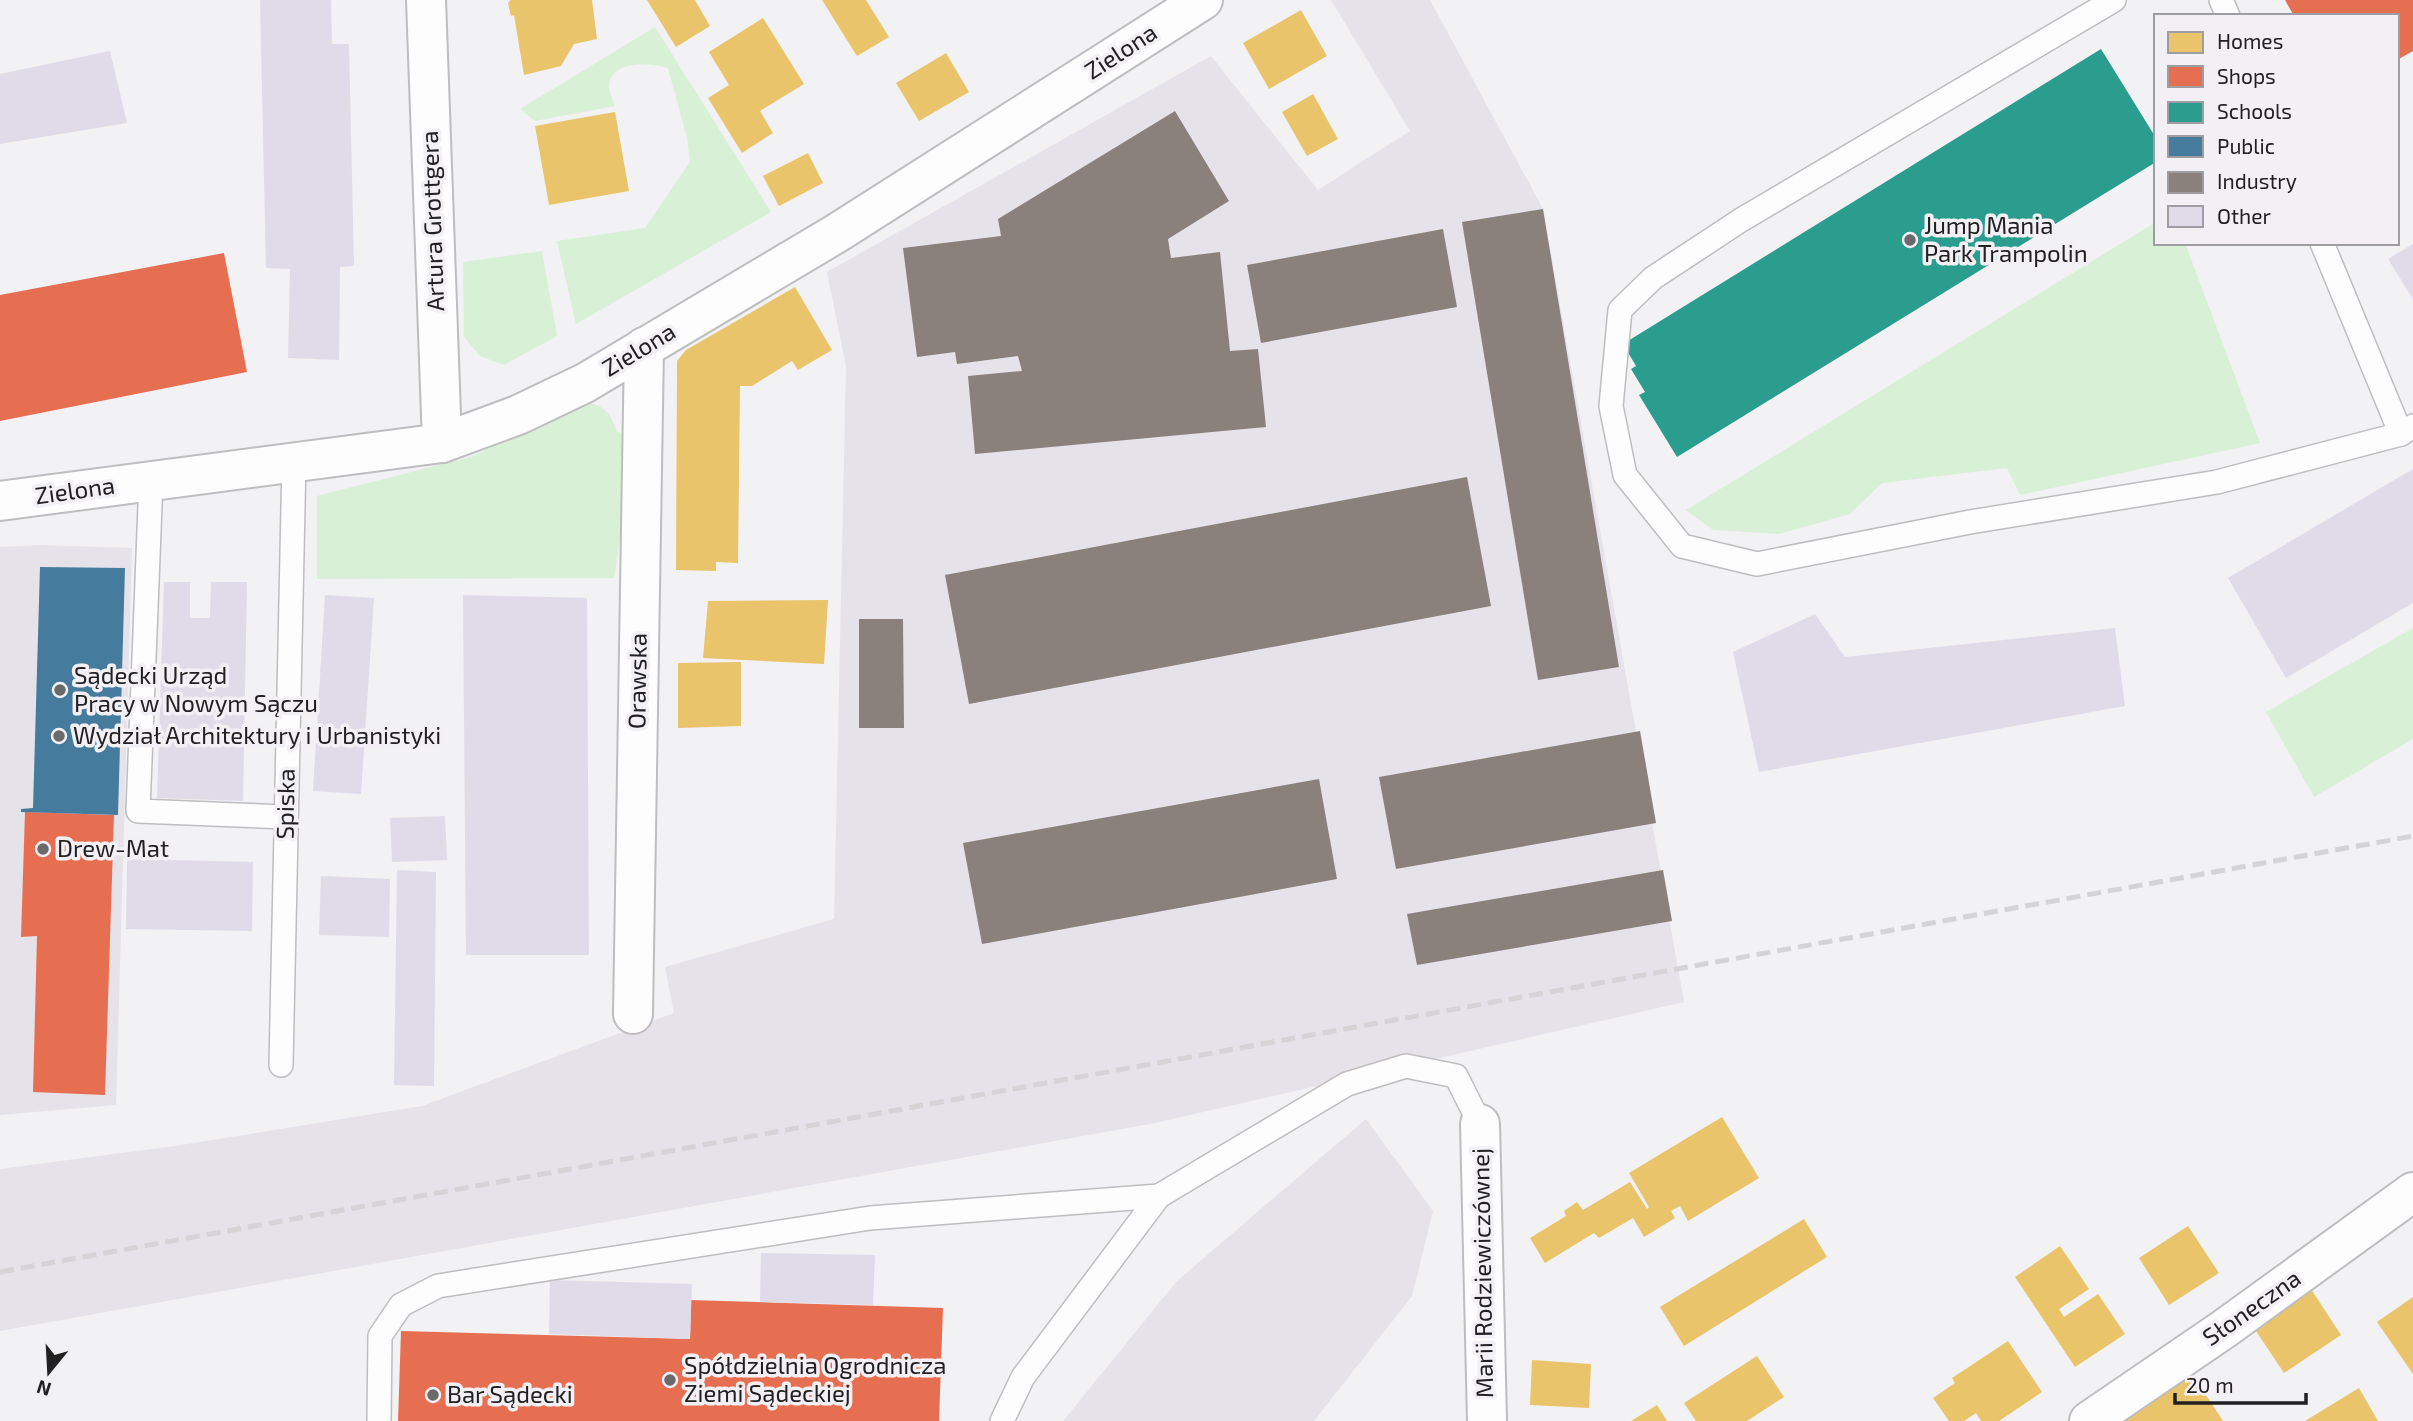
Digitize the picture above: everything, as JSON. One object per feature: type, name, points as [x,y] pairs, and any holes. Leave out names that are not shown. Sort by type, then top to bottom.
[{"type":"street","name":"Artura Grottgera","points":[[426,0],[442,443]]},
{"type":"street","name":"Zielona","points":[[0,500],[442,443],[518,415],[585,383],[837,233],[1203,0]]},
{"type":"street","name":"Orawska","points":[[633,1014],[643,348]]},
{"type":"street","name":"Marii Rodziewiczównej","points":[[1480,1124],[1487,1421]]},
{"type":"street","name":"Słoneczna","points":[[2089,1421],[2236,1321],[2413,1192]]},
{"type":"lane","points":[[2114,0],[1741,220],[1653,278],[1620,310],[1611,406],[1625,475],[1682,546],[1757,564],[1970,522],[2217,482],[2407,430],[2323,245]]},
{"type":"lane","name":"Spiska","points":[[281,1065],[294,460]]},
{"type":"lane","points":[[151,480],[138,811],[286,817]]},
{"type":"lane","points":[[1002,1421],[1023,1377],[1159,1196],[1347,1084],[1406,1066],[1456,1076],[1480,1124]]},
{"type":"lane","points":[[379,1421],[380,1336],[401,1305],[439,1286],[870,1219],[1159,1196]]},
{"type":"shaded area","points":[[1331,0],[1430,0],[1543,209],[1684,1002],[1155,1123],[0,1331],[0,1169],[175,1146],[422,1106],[674,1013],[665,967],[834,919],[846,366],[827,272],[1211,56],[1318,190],[1410,131]]},
{"type":"shaded area","points":[[41,545],[132,548],[116,1105],[0,1115],[0,547]]},
{"type":"shaded area","points":[[1366,1119],[1433,1211],[1412,1296],[1314,1421],[1063,1421],[1177,1281]]},
{"type":"green space","points":[[655,27],[771,212],[576,324],[557,241],[645,228],[690,162],[687,138],[668,68],[661,66],[643,64],[618,70],[609,84],[615,106],[535,121],[520,109]]},
{"type":"green space","points":[[2154,223],[2154,245],[2186,245],[2260,443],[2020,495],[2007,468],[1882,483],[1850,514],[1779,534],[1713,530],[1686,510]]},
{"type":"green space","points":[[542,251],[557,336],[504,365],[480,356],[464,337],[463,262]]},
{"type":"green space","points":[[577,401],[592,403],[603,409],[611,418],[617,432],[627,434],[625,505],[614,578],[317,579],[317,496],[474,456]]},
{"type":"green space","points":[[2413,628],[2413,739],[2314,797],[2266,712]]},
{"type":"building: Homes","points":[[511,0],[592,0],[597,39],[574,44],[561,66],[524,75],[514,15],[511,16],[508,3]]},
{"type":"building: Homes","points":[[647,0],[695,0],[710,26],[676,47]]},
{"type":"building: Homes","points":[[822,0],[866,0],[889,37],[857,56]]},
{"type":"building: Homes","points":[[1301,10],[1327,56],[1269,89],[1243,43]]},
{"type":"building: Homes","points":[[763,18],[804,84],[760,111],[773,133],[742,153],[708,98],[729,85],[709,52]]},
{"type":"building: Homes","points":[[946,53],[969,92],[919,121],[896,83]]},
{"type":"building: Homes","points":[[1313,94],[1338,139],[1307,156],[1282,112]]},
{"type":"building: Homes","points":[[615,112],[629,191],[549,205],[535,126]]},
{"type":"building: Homes","points":[[808,153],[823,183],[779,206],[763,176]]},
{"type":"building: Homes","points":[[795,287],[832,350],[798,370],[792,361],[752,386],[740,386],[738,563],[716,562],[716,571],[676,570],[677,361],[686,350]]},
{"type":"building: Homes","points":[[828,600],[824,664],[703,658],[708,601]]},
{"type":"building: Homes","points":[[741,662],[741,726],[678,728],[678,663]]},
{"type":"building: Homes","points":[[1722,1117],[1759,1178],[1688,1221],[1680,1206],[1671,1211],[1675,1218],[1644,1237],[1633,1218],[1599,1238],[1594,1233],[1545,1263],[1530,1238],[1566,1216],[1564,1211],[1577,1202],[1583,1210],[1630,1182],[1647,1209],[1649,1207],[1629,1173]]},
{"type":"building: Homes","points":[[1804,1219],[1827,1257],[1684,1346],[1660,1307]]},
{"type":"building: Homes","points":[[2188,1226],[2219,1273],[2169,1305],[2139,1258]]},
{"type":"building: Homes","points":[[2060,1246],[2089,1289],[2059,1309],[2064,1317],[2098,1294],[2125,1334],[2075,1367],[2015,1277]]},
{"type":"building: Homes","points":[[2309,1286],[2341,1335],[2284,1373],[2252,1325]]},
{"type":"building: Homes","points":[[2413,1297],[2413,1374],[2377,1322]]},
{"type":"building: Homes","points":[[2008,1341],[2042,1392],[1999,1421],[1981,1421],[1976,1413],[1964,1421],[1949,1421],[1933,1398],[1955,1383],[1952,1378]]},
{"type":"building: Homes","points":[[1757,1356],[1784,1397],[1747,1421],[1696,1421],[1684,1403]]},
{"type":"building: Homes","points":[[1532,1360],[1591,1364],[1589,1408],[1530,1405]]},
{"type":"building: Homes","points":[[2189,1369],[2223,1421],[2111,1421]]},
{"type":"building: Homes","points":[[2359,1388],[2378,1421],[2305,1421]]},
{"type":"building: Homes","points":[[1657,1405],[1667,1421],[1631,1421]]},
{"type":"building: Shops","points":[[2285,0],[2413,0],[2413,51],[2399,59],[2399,14],[2293,14]]},
{"type":"building: Shops","points":[[224,253],[247,372],[0,421],[0,295]]},
{"type":"building: Shops","points":[[25,812],[114,815],[105,1095],[33,1092],[37,936],[21,937]]},
{"type":"building: Shops","name":"Spółdzielnia Ogrodnicza Ziemi Sądeckiej","points":[[691,1300],[943,1308],[939,1421],[398,1421],[401,1331],[690,1339]]},
{"type":"building: Schools","name":"Jump Mania Park Trampolin","points":[[2101,49],[2154,135],[2154,163],[1677,457],[1639,395],[1645,392],[1631,369],[1636,366],[1623,344]]},
{"type":"building: Public","points":[[40,567],[125,568],[118,815],[21,812],[21,809],[33,808]]},
{"type":"building: Industry","points":[[1175,111],[1229,201],[1168,239],[1171,258],[1220,252],[1230,351],[1258,349],[1266,427],[975,454],[968,376],[1022,371],[1018,356],[957,364],[955,352],[917,357],[903,248],[1001,236],[998,219]]},
{"type":"building: Industry","points":[[1543,209],[1619,667],[1538,680],[1462,222]]},
{"type":"building: Industry","points":[[1443,229],[1457,307],[1261,343],[1247,265]]},
{"type":"building: Industry","points":[[1467,477],[1491,606],[969,704],[945,575]]},
{"type":"building: Industry","points":[[859,619],[903,619],[904,728],[859,728]]},
{"type":"building: Industry","points":[[1640,731],[1656,823],[1396,869],[1379,777]]},
{"type":"building: Industry","points":[[1319,779],[1337,879],[982,944],[963,843]]},
{"type":"building: Industry","points":[[1663,870],[1672,921],[1417,965],[1407,914]]},
{"type":"building: Other","points":[[260,0],[331,0],[332,44],[349,44],[354,266],[340,267],[339,360],[288,358],[290,269],[266,268]]},
{"type":"building: Other","points":[[110,51],[127,123],[0,144],[0,74]]},
{"type":"building: Other","points":[[2413,244],[2413,299],[2388,259]]},
{"type":"building: Other","points":[[2413,469],[2413,603],[2286,678],[2228,578]]},
{"type":"building: Other","points":[[164,582],[190,582],[190,618],[210,618],[211,582],[247,582],[243,801],[157,798]]},
{"type":"building: Other","points":[[325,595],[374,598],[361,794],[313,791]]},
{"type":"building: Other","points":[[463,595],[587,598],[589,955],[466,955]]},
{"type":"building: Other","points":[[1815,614],[1845,657],[2115,628],[2125,706],[1759,772],[1733,652]]},
{"type":"building: Other","points":[[445,816],[447,860],[392,862],[390,818]]},
{"type":"building: Other","points":[[127,859],[253,862],[252,931],[126,929]]},
{"type":"building: Other","points":[[397,870],[436,872],[434,1086],[394,1085]]},
{"type":"building: Other","points":[[321,876],[390,879],[389,937],[319,935]]},
{"type":"building: Other","points":[[761,1253],[875,1255],[873,1305],[760,1302]]},
{"type":"building: Other","points":[[550,1280],[692,1284],[690,1339],[549,1334]]},
{"type":"railway","points":[[0,1272],[2413,836]]},
{"type":"place","name":"Jump Mania Park Trampolin","points":[[1910,240]]},
{"type":"place","name":"Sądecki Urząd Pracy w Nowym Sączu","points":[[60,690]]},
{"type":"place","name":"Wydział Architektury i Urbanistyki","points":[[59,736]]},
{"type":"place","name":"Drew-Mat","points":[[43,849]]},
{"type":"place","name":"Spółdzielnia Ogrodnicza Ziemi Sądeckiej","points":[[670,1380]]},
{"type":"place","name":"Bar Sądecki","points":[[433,1395]]}]
